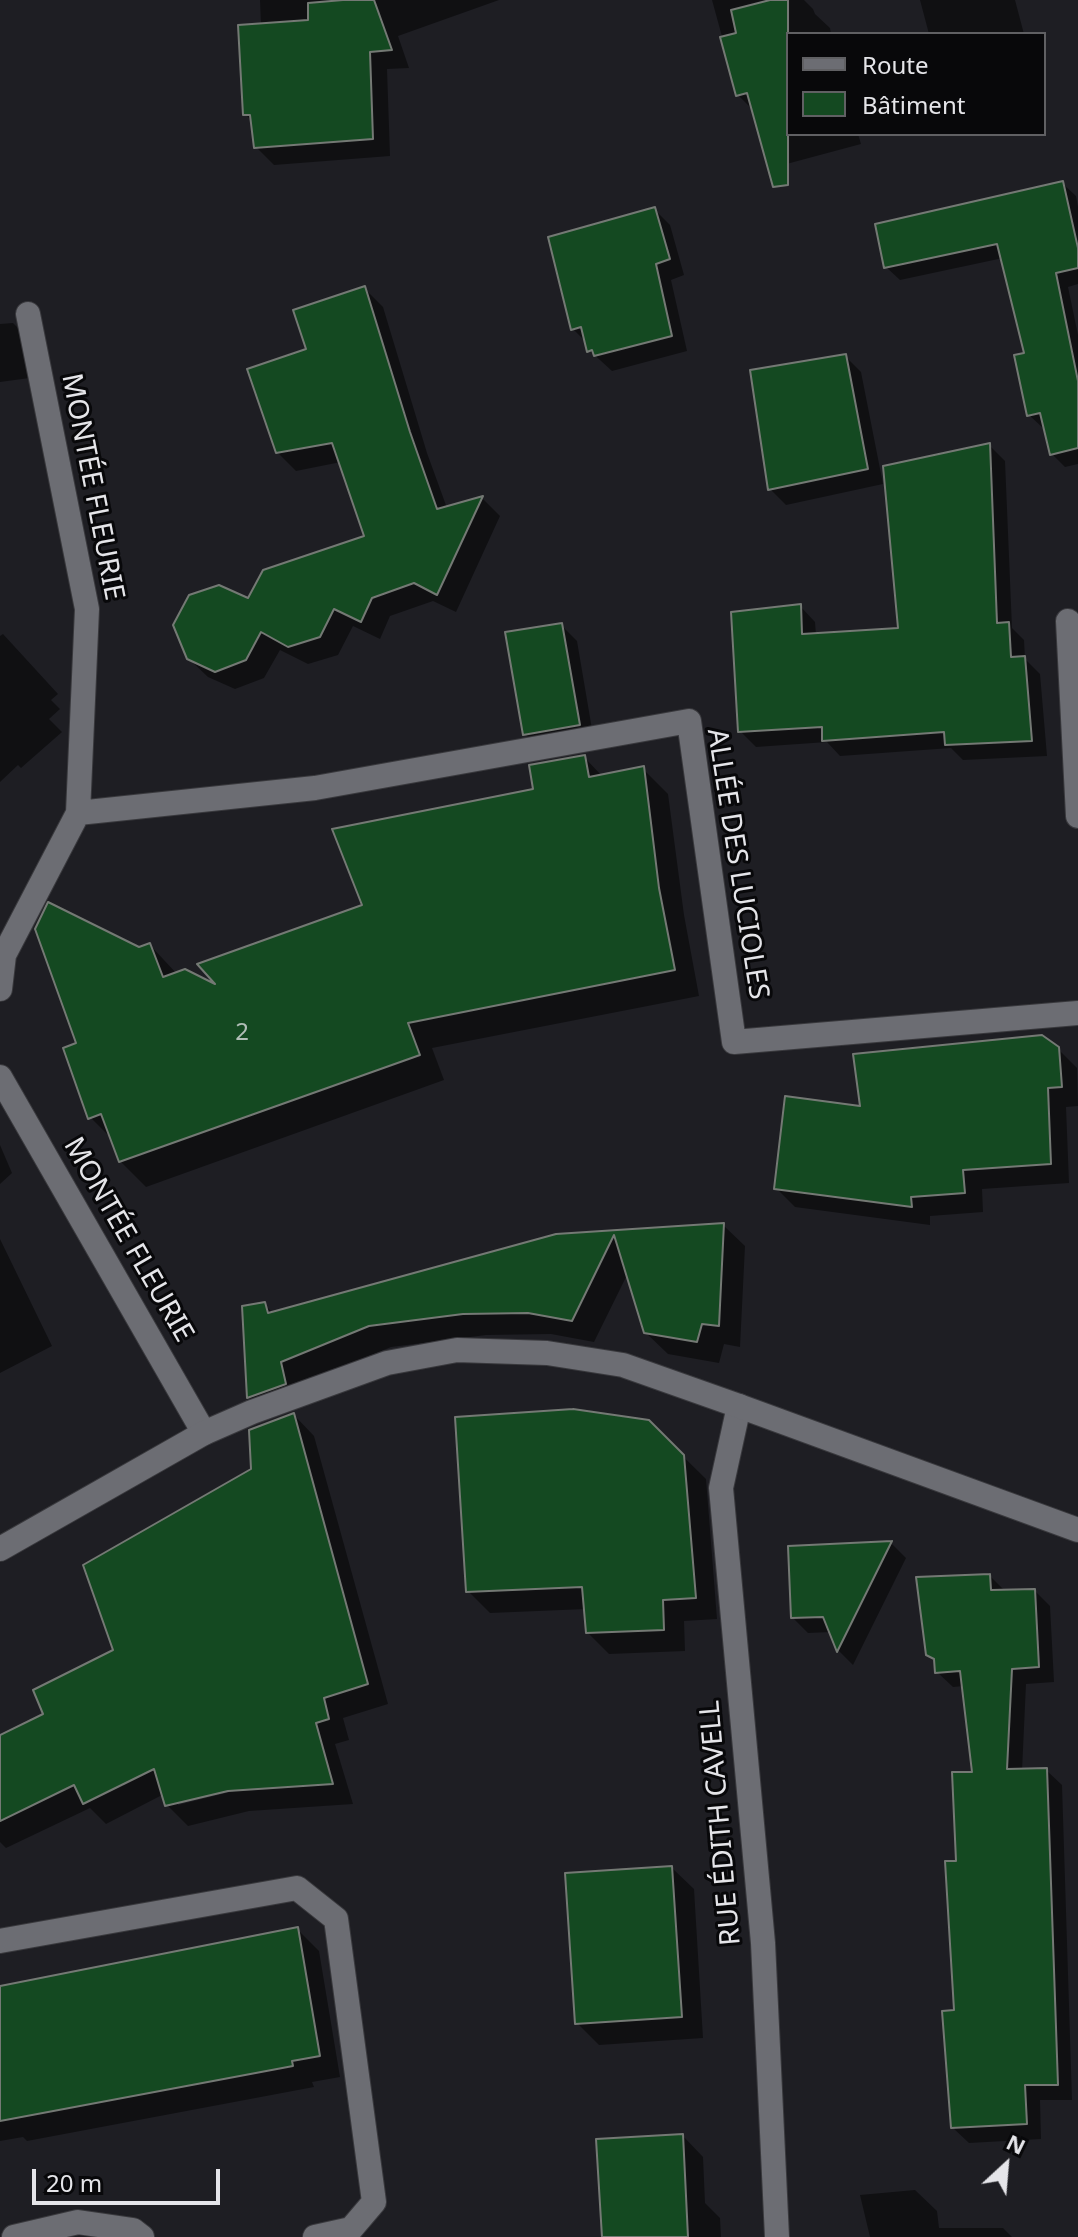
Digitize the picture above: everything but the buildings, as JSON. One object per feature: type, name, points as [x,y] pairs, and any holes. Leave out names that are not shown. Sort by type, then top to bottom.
[{"type":"street","name":"MONTÉE FLEURIE","points":[[0,989],[4,955],[78,813],[87,609],[28,314]]},
{"type":"street","points":[[1068,621],[1078,816]]},
{"type":"street","name":"ALLÉE DES LUCIOLES","points":[[78,813],[315,788],[689,721],[734,1042],[1078,1013]]},
{"type":"street","name":"MONTÉE FLEURIE","points":[[0,1077],[204,1433]]},
{"type":"street","points":[[0,1549],[204,1433],[252,1412],[387,1363],[457,1350],[547,1353],[623,1365],[1078,1530]]},
{"type":"street","name":"RUE ÉDITH CAVELL","points":[[739,1406],[721,1488],[763,1943],[777,2237]]},
{"type":"street","points":[[0,1941],[297,1888],[336,1919],[374,2202],[351,2229],[315,2237]]},
{"type":"street","points":[[14,2237],[78,2222],[133,2230],[142,2237]]}]
